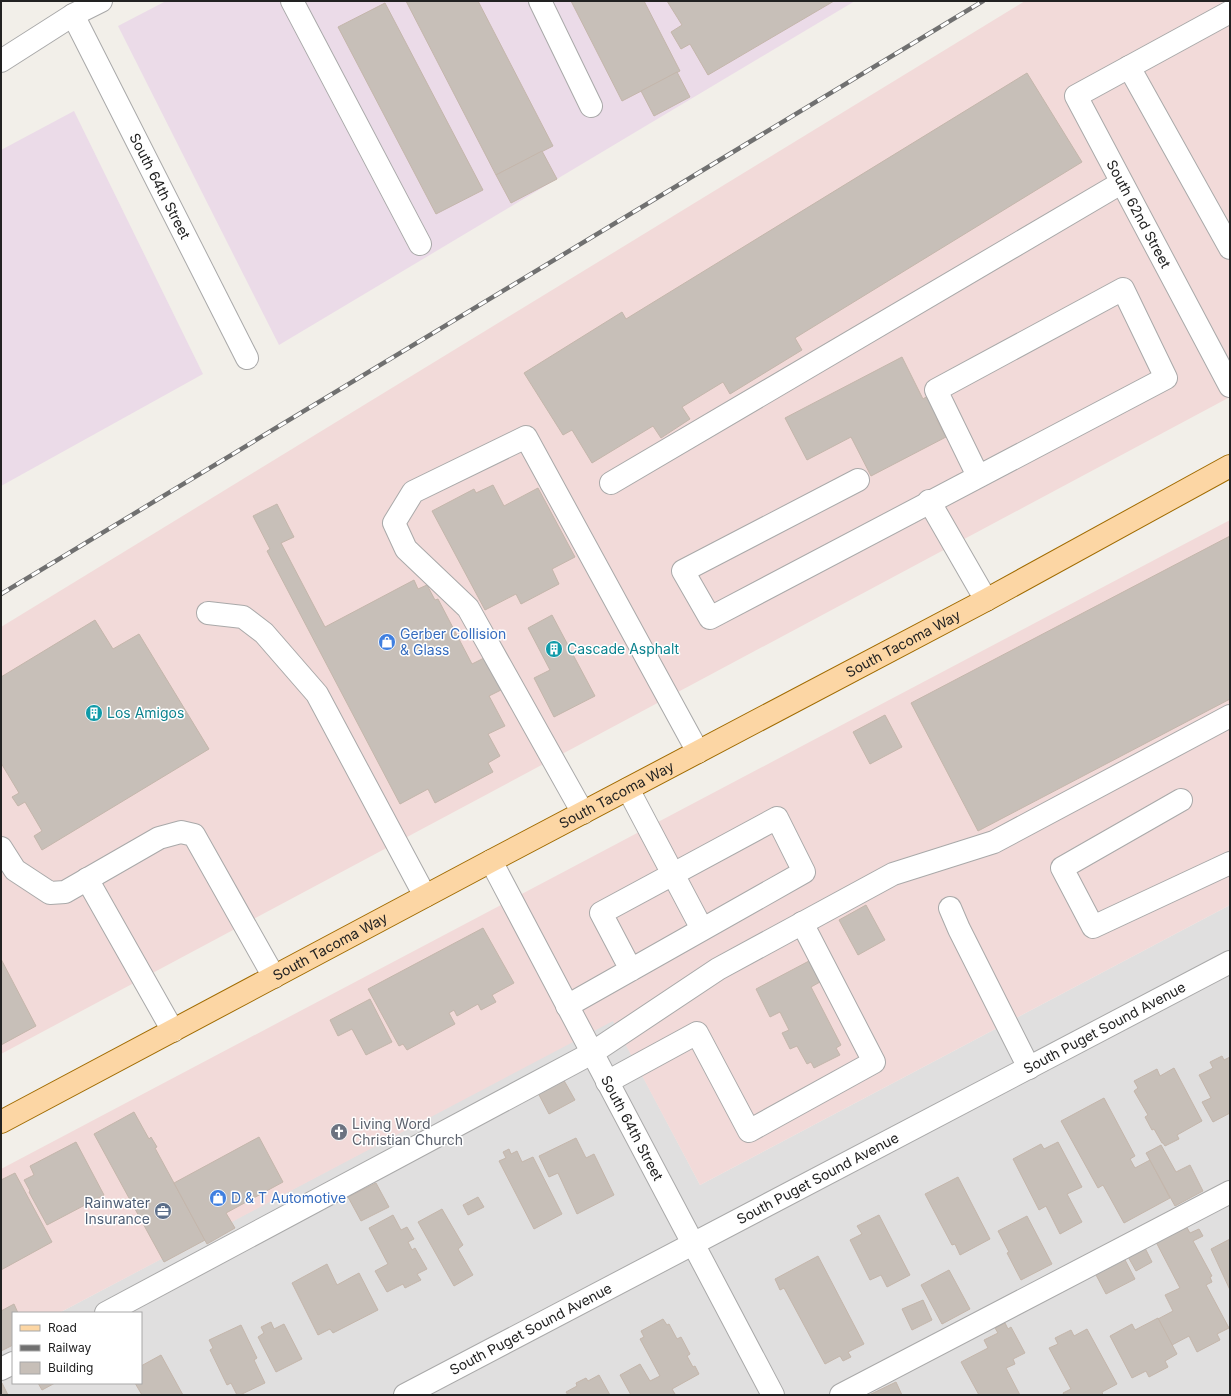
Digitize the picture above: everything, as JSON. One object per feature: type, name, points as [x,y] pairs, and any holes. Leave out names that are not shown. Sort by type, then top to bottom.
[{"type":"main road","name":"South Tacoma Way","points":[[1,1122],[583,812],[986,600],[1230,466]]},
{"type":"street","points":[[1,61],[74,15],[100,1]]},
{"type":"street","points":[[292,1],[420,244]]},
{"type":"street","points":[[540,1],[592,106]]},
{"type":"street","name":"South 62nd Street","points":[[1230,12],[1076,96],[1230,386]]},
{"type":"street","name":"South 64th Street","points":[[74,15],[247,358]]},
{"type":"street","points":[[1129,67],[1228,239]]},
{"type":"street","points":[[611,483],[1121,183]]},
{"type":"street","points":[[858,480],[683,571],[710,618],[929,501],[978,476],[1166,378],[1123,288],[936,390],[978,476]]},
{"type":"street","points":[[583,812],[468,608],[406,549],[394,523],[413,492],[526,437],[698,752]]},
{"type":"street","points":[[929,501],[986,600]]},
{"type":"street","points":[[208,613],[242,616],[264,633],[317,694],[425,896]]},
{"type":"street","points":[[108,1312],[592,1053],[718,969],[893,874],[994,842],[1230,716]]},
{"type":"street","points":[[628,789],[702,929]]},
{"type":"street","points":[[1181,800],[1062,868],[1093,927],[1230,863]]},
{"type":"street","points":[[567,1006],[631,970],[702,929],[804,872],[777,818],[601,913],[631,970]]},
{"type":"street","points":[[1,848],[14,870],[50,893],[65,892],[159,838],[181,832],[194,835],[274,977]]},
{"type":"street","name":"South 64th Street","points":[[491,861],[773,1395]]},
{"type":"street","points":[[88,879],[173,1031]]},
{"type":"street","points":[[950,908],[959,929],[1029,1068]]},
{"type":"street","points":[[607,1082],[697,1033],[749,1131],[874,1062],[802,923]]},
{"type":"street","name":"South Puget Sound Avenue","points":[[405,1395],[1230,962]]},
{"type":"street","points":[[841,1395],[1230,1192]]},
{"type":"street","points":[[1,1369],[12,1364]]},
{"type":"shaded area","points":[[166,1],[855,1],[279,345],[118,26]]},
{"type":"shaded area","points":[[1025,1],[1230,1],[1230,397],[1,1054],[1,627]]},
{"type":"shaded area","points":[[74,111],[203,374],[1,486],[1,150]]},
{"type":"shaded area","points":[[1230,520],[1230,905],[700,1185],[613,1021],[61,1312],[12,1312],[1,1344],[1,1169]]},
{"type":"shaded area","points":[[1230,905],[1230,1395],[1,1395],[1,1344],[12,1338],[12,1384],[142,1384],[142,1312],[61,1312],[613,1020],[700,1185]]},
{"type":"building","points":[[406,1],[478,1],[553,146],[496,175]]},
{"type":"building","points":[[571,1],[644,1],[680,71],[622,101]]},
{"type":"building","points":[[667,1],[834,1],[708,75],[690,44],[681,49],[671,32],[682,25]]},
{"type":"building","points":[[385,3],[483,190],[436,214],[338,27]]},
{"type":"building","points":[[677,72],[690,97],[654,116],[641,91]]},
{"type":"building","points":[[1027,73],[1082,162],[795,338],[802,350],[730,394],[723,382],[682,407],[690,419],[661,438],[653,426],[592,463],[572,430],[563,435],[524,373],[622,312],[626,319]]},
{"type":"building","points":[[542,151],[557,179],[511,203],[496,175]]},
{"type":"building","points":[[902,357],[923,399],[926,397],[929,401],[932,400],[942,418],[937,420],[946,437],[871,476],[851,437],[807,460],[785,418]]},
{"type":"building","points":[[493,485],[504,506],[538,488],[575,557],[552,569],[559,584],[521,604],[516,594],[485,610],[432,511],[474,489],[476,493]]},
{"type":"building","name":"Gerber Collision & Glass","points":[[277,504],[294,537],[281,543],[325,627],[414,580],[418,589],[427,585],[435,600],[438,599],[472,664],[486,657],[503,689],[489,696],[505,726],[488,734],[500,756],[488,763],[493,772],[435,803],[428,789],[400,804],[267,551],[270,549],[253,516]]},
{"type":"building","points":[[1230,536],[1230,699],[978,831],[911,703]]},
{"type":"building","name":"Cascade Asphalt","points":[[552,615],[595,696],[554,717],[534,678],[550,670],[528,628]]},
{"type":"building","name":"Los Amigos","points":[[95,620],[113,649],[139,634],[209,749],[42,850],[34,836],[42,831],[25,802],[18,806],[12,797],[19,793],[1,763],[1,677]]},
{"type":"building","points":[[885,715],[902,747],[870,764],[853,732]]},
{"type":"building","points":[[866,905],[885,940],[858,955],[839,920]]},
{"type":"building","points":[[483,928],[514,983],[492,995],[496,1002],[481,1010],[478,1004],[457,1016],[454,1010],[449,1013],[455,1024],[407,1050],[403,1044],[399,1046],[368,989]]},
{"type":"building","points":[[1,959],[36,1026],[1,1045]]},
{"type":"building","points":[[809,961],[820,982],[811,987],[841,1045],[836,1048],[840,1055],[814,1068],[811,1062],[807,1064],[797,1046],[790,1049],[782,1033],[789,1030],[780,1012],[770,1017],[756,989]]},
{"type":"building","points":[[370,999],[392,1042],[366,1055],[352,1029],[338,1036],[330,1020]]},
{"type":"building","points":[[1222,1056],[1224,1060],[1230,1057],[1230,1113],[1213,1122],[1202,1102],[1211,1098],[1199,1075],[1213,1068],[1210,1062]]},
{"type":"building","points":[[1174,1068],[1202,1121],[1177,1135],[1179,1139],[1165,1146],[1154,1129],[1152,1130],[1145,1117],[1148,1115],[1134,1091],[1138,1088],[1134,1081],[1157,1069],[1160,1076]]},
{"type":"building","points":[[562,1077],[575,1100],[549,1114],[537,1091]]},
{"type":"building","points":[[1104,1098],[1135,1156],[1130,1159],[1135,1168],[1150,1160],[1170,1198],[1124,1223],[1103,1185],[1098,1188],[1061,1121]]},
{"type":"building","name":"Rainwater Insurance","points":[[134,1112],[149,1139],[151,1137],[157,1147],[155,1148],[205,1240],[164,1262],[94,1134]]},
{"type":"building","name":"D & T Automotive","points":[[259,1137],[283,1182],[226,1213],[235,1228],[207,1244],[174,1183]]},
{"type":"building","points":[[576,1138],[586,1158],[594,1154],[614,1195],[577,1214],[558,1173],[549,1177],[539,1156]]},
{"type":"building","points":[[76,1142],[104,1195],[47,1225],[24,1180],[34,1175],[30,1166]]},
{"type":"building","points":[[1058,1142],[1082,1187],[1067,1194],[1082,1222],[1060,1234],[1046,1206],[1039,1210],[1013,1159],[1041,1144],[1044,1149]]},
{"type":"building","points":[[1161,1145],[1176,1172],[1190,1165],[1203,1191],[1175,1206],[1146,1153]]},
{"type":"building","points":[[509,1149],[511,1154],[517,1151],[522,1162],[533,1157],[562,1214],[534,1229],[499,1161],[506,1158],[503,1152]]},
{"type":"building","points":[[15,1173],[52,1242],[1,1270],[1,1180]]},
{"type":"building","points":[[958,1177],[990,1239],[960,1255],[955,1244],[952,1245],[925,1194]]},
{"type":"building","points":[[376,1183],[389,1207],[361,1221],[348,1197]]},
{"type":"building","points":[[478,1197],[484,1207],[468,1215],[463,1205]]},
{"type":"building","points":[[442,1209],[463,1245],[458,1249],[473,1275],[454,1286],[418,1222]]},
{"type":"building","points":[[393,1215],[401,1230],[407,1227],[414,1239],[408,1242],[412,1250],[415,1248],[427,1269],[417,1274],[421,1280],[405,1288],[403,1284],[387,1292],[375,1271],[388,1264],[369,1228]]},
{"type":"building","points":[[879,1215],[910,1275],[887,1287],[881,1275],[870,1280],[850,1240],[862,1234],[857,1226]]},
{"type":"building","points":[[1027,1216],[1052,1264],[1021,1280],[1007,1253],[1009,1252],[998,1231]]},
{"type":"building","points":[[1186,1226],[1190,1233],[1199,1229],[1203,1236],[1193,1241],[1212,1276],[1210,1277],[1212,1282],[1206,1285],[1229,1328],[1217,1334],[1220,1340],[1197,1352],[1189,1336],[1172,1345],[1158,1319],[1173,1311],[1165,1295],[1180,1288],[1156,1242]]},
{"type":"building","points":[[1230,1239],[1230,1290],[1211,1249]]},
{"type":"building","points":[[1144,1246],[1152,1262],[1136,1271],[1127,1255]]},
{"type":"building","points":[[818,1256],[864,1344],[848,1352],[851,1357],[843,1361],[840,1356],[825,1364],[784,1288],[780,1290],[775,1279]]},
{"type":"building","points":[[1124,1258],[1135,1279],[1106,1294],[1095,1273]]},
{"type":"building","points":[[327,1264],[337,1285],[359,1273],[378,1310],[333,1333],[330,1329],[318,1335],[292,1283]]},
{"type":"building","points":[[949,1270],[970,1309],[942,1324],[921,1285]]},
{"type":"building","points":[[923,1300],[932,1320],[912,1330],[902,1309]]},
{"type":"building","points":[[14,1304],[18,1312],[12,1312],[12,1346],[1,1351],[1,1311]]},
{"type":"building","points":[[1158,1318],[1177,1354],[1165,1361],[1168,1367],[1149,1377],[1146,1371],[1132,1378],[1110,1336],[1132,1324],[1135,1330]]},
{"type":"building","points":[[663,1319],[667,1325],[669,1324],[677,1339],[681,1337],[690,1354],[687,1356],[699,1374],[672,1389],[675,1394],[672,1395],[631,1395],[620,1375],[640,1364],[650,1381],[660,1376],[640,1339],[644,1337],[641,1331]]},
{"type":"building","points":[[271,1322],[274,1329],[284,1324],[302,1359],[276,1372],[258,1337],[264,1333],[261,1327]]},
{"type":"building","points":[[1005,1323],[1008,1329],[1011,1327],[1025,1353],[1013,1359],[1015,1364],[1006,1368],[1020,1395],[979,1395],[961,1362],[988,1348],[984,1340],[998,1333],[995,1328]]},
{"type":"building","points":[[241,1325],[257,1358],[254,1360],[265,1383],[237,1395],[231,1383],[227,1385],[210,1350],[213,1348],[209,1340]]},
{"type":"building","points":[[1087,1329],[1117,1384],[1102,1392],[1103,1395],[1064,1395],[1063,1393],[1071,1389],[1049,1348],[1058,1344],[1055,1338],[1071,1330],[1074,1336]]},
{"type":"building","points":[[161,1355],[183,1395],[142,1395],[136,1384],[142,1384],[142,1365]]},
{"type":"building","points":[[599,1375],[610,1395],[568,1395],[566,1392],[577,1386],[576,1383],[586,1378],[588,1381]]},
{"type":"building","points":[[896,1382],[902,1395],[869,1395]]},
{"type":"building","points":[[2,1383],[8,1395],[1,1395]]},
{"type":"building","points":[[39,1384],[53,1384],[42,1390]]},
{"type":"railway","points":[[1,594],[983,1]]},
{"type":"place","name":"Gerber Collision & Glass","points":[[387,642]]},
{"type":"place","name":"Cascade Asphalt","points":[[554,649]]},
{"type":"place","name":"Los Amigos","points":[[94,713]]},
{"type":"place","name":"Living Word Christian Church","points":[[339,1132]]},
{"type":"place","name":"D & T Automotive","points":[[218,1198]]},
{"type":"place","name":"Rainwater Insurance","points":[[163,1211]]}]
